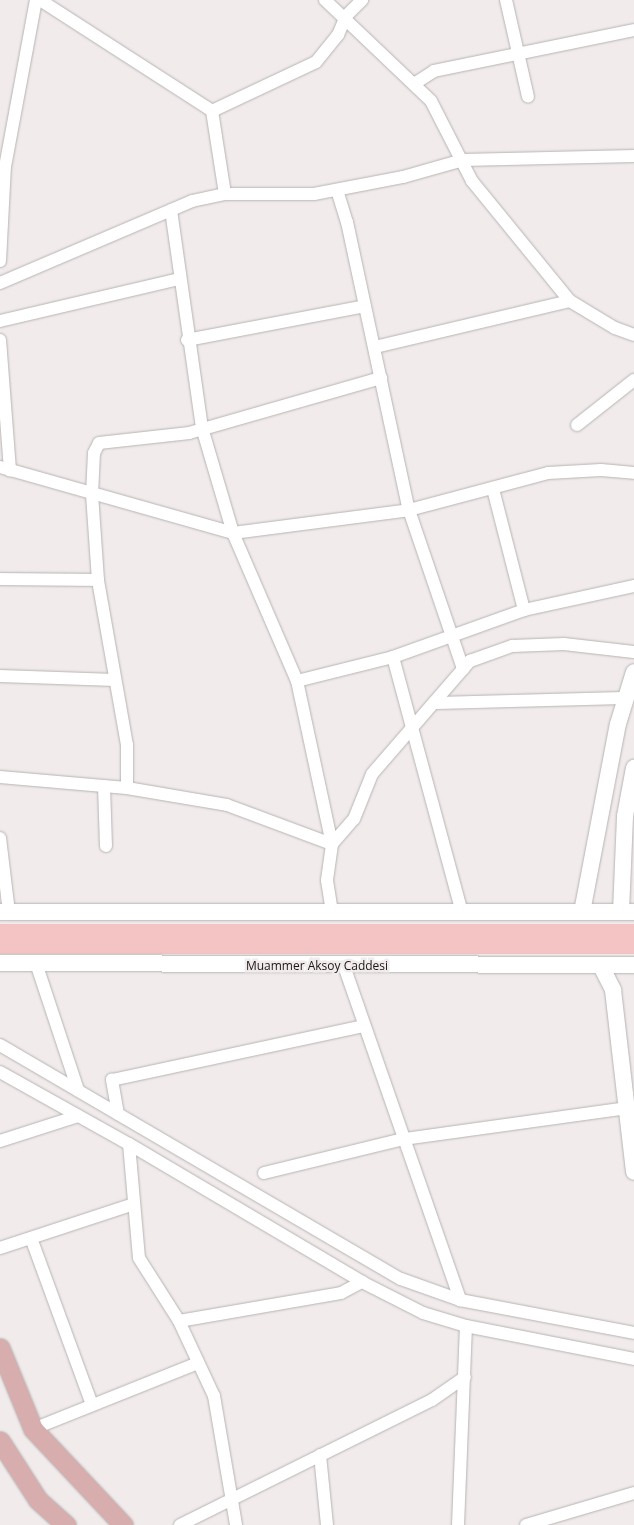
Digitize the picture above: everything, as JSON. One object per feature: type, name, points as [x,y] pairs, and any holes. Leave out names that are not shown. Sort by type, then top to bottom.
[{"type":"main road","points":[[582,912],[618,724],[634,672]]},
{"type":"main road","points":[[5,912],[628,912],[625,816],[634,768]]},
{"type":"main road","name":"Muammer Aksoy Caddesi","points":[[0,963],[634,966]]},
{"type":"main road","points":[[601,966],[613,990],[634,1172]]},
{"type":"main road","points":[[0,1348],[33,1429],[123,1525]]},
{"type":"main road","points":[[0,1443],[38,1500],[66,1525]]},
{"type":"street","points":[[0,261],[2,167],[38,0],[212,111],[225,194]]},
{"type":"street","points":[[325,0],[346,16],[431,101],[463,160],[472,182],[570,302],[615,328],[634,335]]},
{"type":"street","points":[[212,111],[316,62],[338,35],[346,16],[362,0]]},
{"type":"street","points":[[506,0],[520,54],[528,97]]},
{"type":"street","points":[[414,84],[434,71],[634,30]]},
{"type":"street","points":[[0,283],[192,201],[225,194],[314,194],[403,178],[463,160],[634,156]]},
{"type":"street","points":[[337,190],[375,347],[409,510],[463,669]]},
{"type":"street","points":[[171,210],[178,279],[202,428],[233,534],[297,681],[332,844],[328,880],[332,912]]},
{"type":"street","points":[[0,321],[178,279]]},
{"type":"street","points":[[375,347],[570,302]]},
{"type":"street","points":[[187,340],[365,306]]},
{"type":"street","points":[[0,340],[5,469],[233,534],[409,510],[494,489],[548,473],[601,470],[634,473]]},
{"type":"street","points":[[127,788],[127,745],[98,580],[92,495],[94,453],[99,443],[202,428],[381,378]]},
{"type":"street","points":[[577,425],[634,380]]},
{"type":"street","points":[[494,489],[524,610]]},
{"type":"street","points":[[0,579],[98,580]]},
{"type":"street","points":[[297,681],[393,657],[452,634],[524,610],[634,586]]},
{"type":"street","points":[[332,844],[354,819],[372,774],[470,661],[512,646],[564,644],[634,652]]},
{"type":"street","points":[[393,657],[462,912]]},
{"type":"street","points":[[0,676],[115,680]]},
{"type":"street","points":[[434,703],[626,698]]},
{"type":"street","points":[[0,778],[127,788],[227,805],[332,844]]},
{"type":"street","points":[[104,786],[106,846]]},
{"type":"street","points":[[0,838],[5,912]]},
{"type":"street","points":[[36,963],[78,1090]]},
{"type":"street","points":[[344,966],[460,1300]]},
{"type":"street","points":[[118,1114],[112,1080],[364,1026]]},
{"type":"street","points":[[0,1045],[401,1279],[460,1300],[634,1333]]},
{"type":"street","points":[[0,1072],[129,1144],[362,1282],[423,1312],[466,1326],[634,1359]]},
{"type":"street","points":[[264,1173],[404,1139],[627,1108]]},
{"type":"street","points":[[0,1141],[78,1116]]},
{"type":"street","points":[[129,1144],[139,1258],[179,1321],[214,1396],[233,1497],[236,1525]]},
{"type":"street","points":[[0,1248],[134,1204]]},
{"type":"street","points":[[31,1238],[92,1405]]},
{"type":"street","points":[[179,1321],[341,1293],[362,1282]]},
{"type":"street","points":[[458,1525],[466,1326]]},
{"type":"street","points":[[33,1429],[198,1362]]},
{"type":"street","points":[[180,1525],[233,1497],[432,1400],[465,1377]]},
{"type":"street","points":[[320,1455],[327,1525]]},
{"type":"street","points":[[526,1525],[634,1493]]},
{"type":"shaded area","points":[[0,924],[634,924],[634,954],[0,954]]}]
